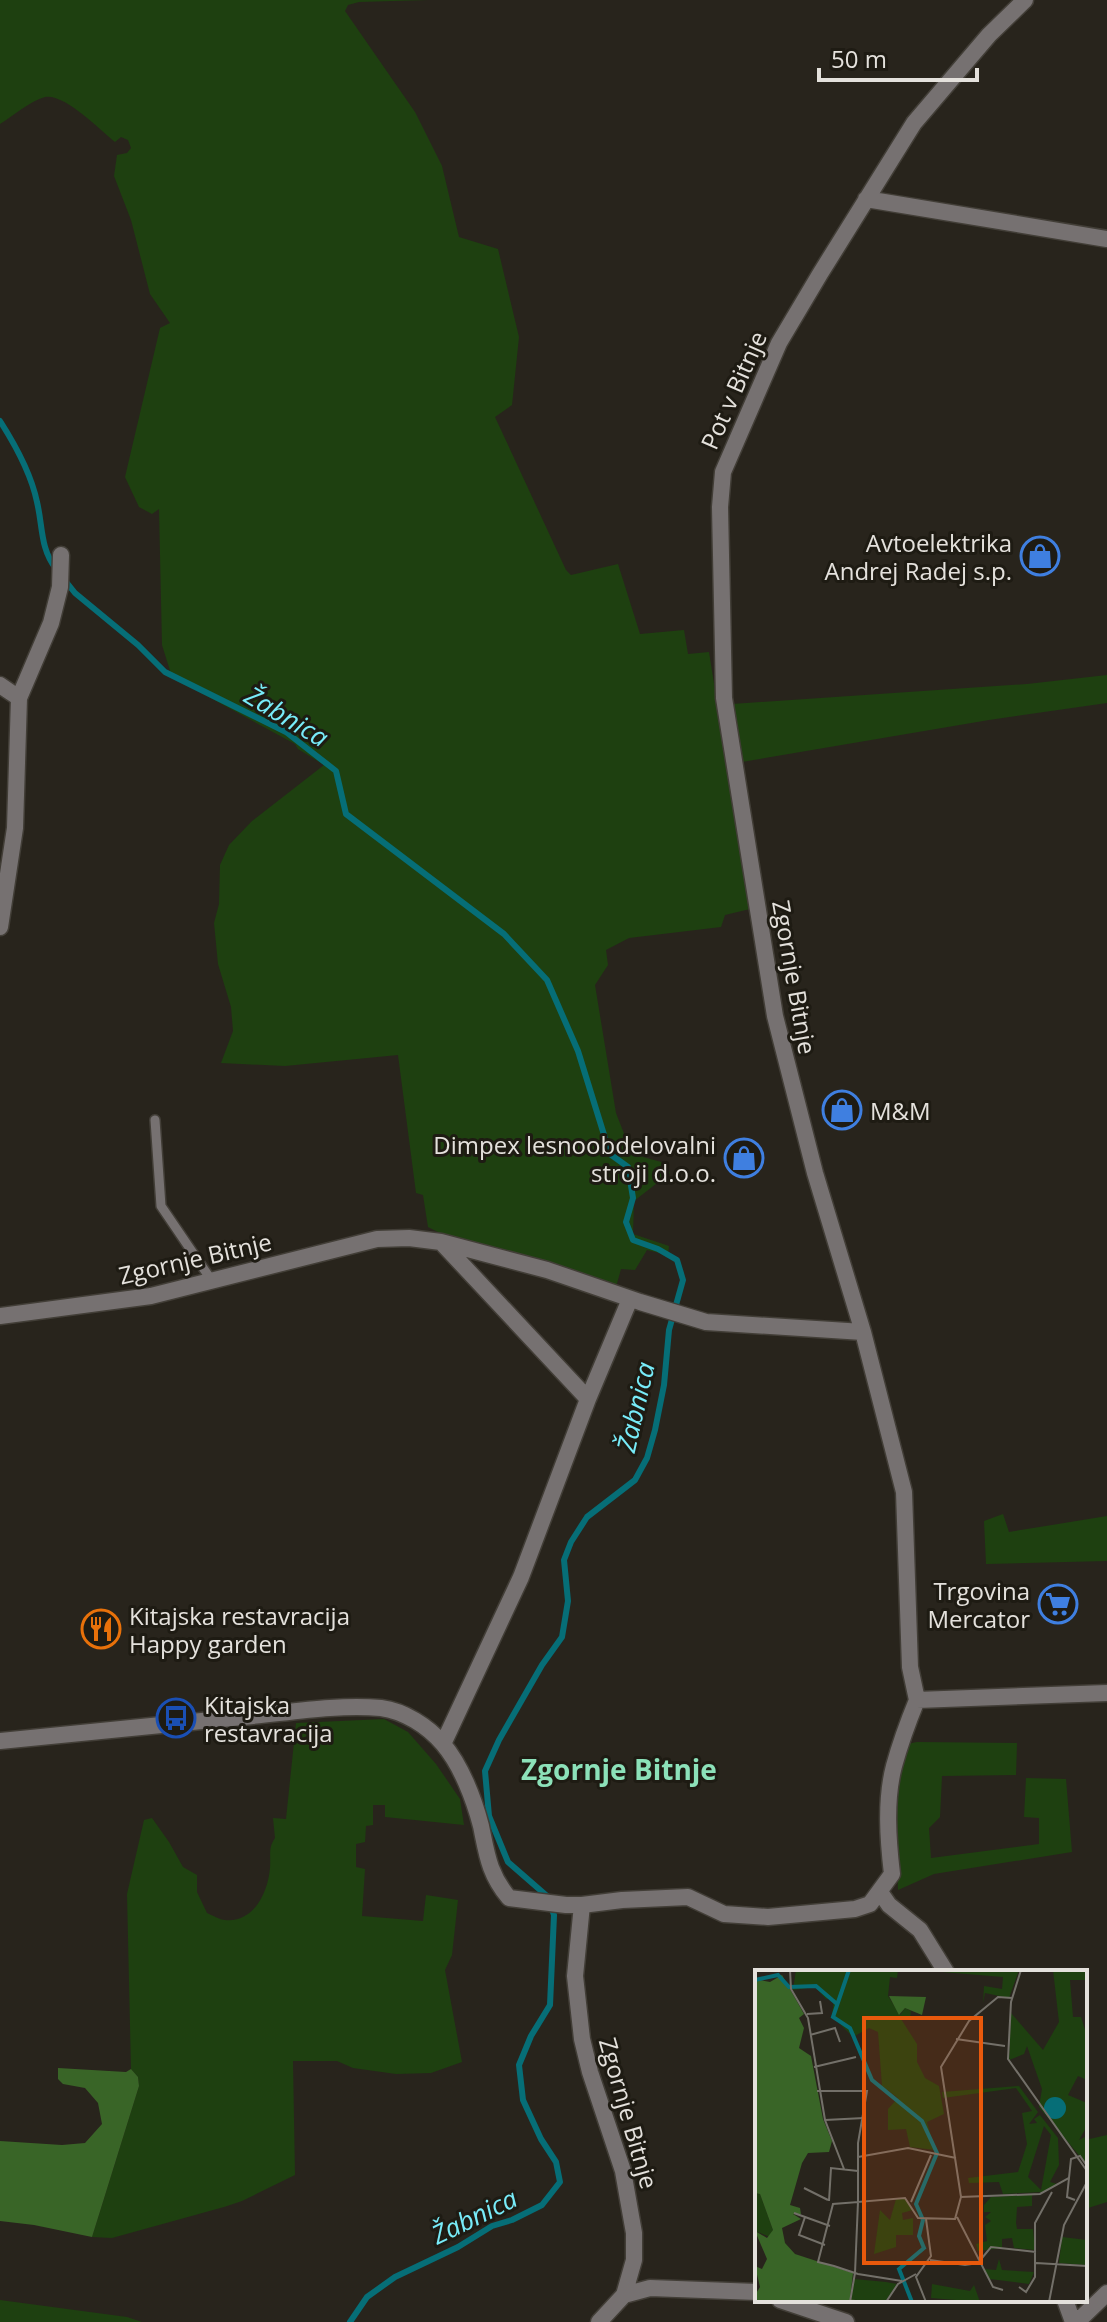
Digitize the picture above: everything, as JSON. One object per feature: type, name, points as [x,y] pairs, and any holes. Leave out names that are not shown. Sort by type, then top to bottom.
[{"type":"street","name":"Pot v Bitnje","points":[[722,623],[720,507],[723,472],[779,343],[914,123],[989,35],[1025,0]]},
{"type":"street","points":[[866,199],[1107,239]]},
{"type":"street","points":[[0,927],[15,828],[19,698],[51,623],[60,587],[61,555]]},
{"type":"street","name":"Zgornje Bitnje","points":[[722,623],[724,698],[775,1016],[815,1173],[863,1332],[904,1492],[910,1667],[917,1700],[890,1784],[889,1854],[892,1874],[880,1892]]},
{"type":"street","points":[[0,685],[19,698]]},
{"type":"street","name":"Zgornje Bitnje","points":[[0,1316],[151,1296],[377,1239],[409,1238],[441,1242],[547,1270],[706,1322],[863,1332]]},
{"type":"street","points":[[441,1242],[588,1399]]},
{"type":"street","points":[[443,1744],[521,1577],[588,1399],[630,1299]]},
{"type":"street","points":[[917,1700],[1107,1693]]},
{"type":"street","points":[[0,1741],[323,1709],[383,1708],[401,1713],[420,1724],[443,1744],[469,1790],[480,1824],[485,1854],[498,1885],[509,1898],[574,1905],[688,1897],[724,1914],[768,1917],[855,1909],[870,1904],[880,1892],[889,1905],[920,1930],[945,1970]]},
{"type":"street","name":"Zgornje Bitnje","points":[[574,1905],[575,1976],[582,2039],[623,2171],[634,2233],[634,2260],[624,2295],[599,2322]]},
{"type":"street","points":[[624,2295],[650,2288],[755,2292]]},
{"type":"street","points":[[1066,2302],[1075,2322],[1107,2293]]},
{"type":"street","points":[[784,2302],[812,2316],[846,2322]]},
{"type":"lane","points":[[155,1120],[161,1206],[212,1281]]},
{"type":"green space","points":[[0,0],[428,0],[359,2],[348,5],[345,11],[415,112],[442,166],[459,237],[498,249],[519,337],[512,405],[495,417],[566,570],[571,575],[618,564],[640,634],[684,630],[688,654],[709,652],[750,909],[725,915],[721,927],[629,938],[606,950],[608,965],[595,985],[616,1113],[632,1154],[665,1163],[670,1173],[634,1201],[633,1234],[669,1246],[668,1255],[647,1250],[635,1270],[621,1269],[616,1287],[444,1235],[428,1227],[423,1195],[416,1193],[398,1055],[285,1066],[221,1063],[233,1031],[231,1007],[218,964],[214,923],[219,904],[220,865],[229,845],[252,821],[324,765],[295,744],[172,677],[162,645],[159,509],[152,514],[139,507],[125,477],[160,328],[170,323],[150,294],[131,220],[114,176],[117,155],[127,153],[131,148],[128,140],[121,137],[115,142],[81,113],[53,97],[33,102],[0,124]]},
{"type":"green space","points":[[1107,675],[1107,703],[742,762],[732,704],[1027,684]]},
{"type":"green space","points":[[1003,1514],[1009,1532],[1107,1516],[1107,1561],[986,1564],[984,1521]]},
{"type":"green space","points":[[384,1719],[408,1732],[436,1764],[460,1799],[464,1825],[385,1817],[385,1805],[373,1805],[373,1825],[366,1826],[365,1842],[356,1844],[356,1867],[365,1869],[362,1916],[423,1921],[426,1895],[458,1900],[452,1955],[445,1970],[462,2062],[431,2073],[396,2074],[353,2068],[337,2061],[293,2061],[295,2175],[224,2207],[112,2238],[92,2237],[139,2086],[138,2077],[131,2069],[127,1894],[144,1820],[152,1818],[183,1867],[197,1875],[197,1892],[207,1913],[225,1920],[244,1917],[258,1904],[266,1887],[275,1838],[273,1818],[286,1819],[296,1723]]},
{"type":"green space","points":[[1017,1743],[1016,1775],[942,1776],[940,1817],[929,1828],[931,1858],[1039,1844],[1039,1818],[1024,1817],[1026,1778],[1066,1779],[1072,1852],[934,1874],[898,1890],[895,1795],[907,1744]]},
{"type":"green space","points":[[58,2068],[126,2072],[131,2069],[138,2077],[139,2086],[92,2237],[0,2221],[0,2141],[62,2145],[85,2143],[102,2124],[98,2103],[85,2088],[63,2084],[58,2079]]},
{"type":"green space","points":[[1107,2135],[1107,2202],[1087,2208],[1087,2140]]},
{"type":"green space","points":[[0,2300],[127,2317],[142,2322],[0,2322]]},
{"type":"waterway","points":[[0,421],[31,481],[45,545],[56,569]]},
{"type":"waterway","name":"Žabnica","points":[[63,578],[75,593],[138,645],[165,672],[286,732],[336,771],[346,814],[504,934],[547,980],[578,1051],[610,1154],[628,1167],[633,1198],[626,1222],[633,1240],[677,1260],[683,1280],[669,1330],[664,1385],[647,1458],[635,1480],[587,1517],[571,1542],[564,1560],[568,1601],[562,1637],[542,1665],[485,1771],[489,1816],[508,1862],[547,1896],[554,1915],[550,2005],[531,2036],[519,2065],[523,2100],[541,2139],[556,2162],[560,2182],[542,2205],[492,2226],[458,2247],[395,2277],[367,2297],[350,2322]]},
{"type":"place","name":"Avtoelektrika Andrej Radej s.p.","points":[[1040,556]]},
{"type":"place","name":"M&M","points":[[842,1110]]},
{"type":"place","name":"Dimpex lesnoobdelovalni stroji d.o.o.","points":[[744,1158]]},
{"type":"place","name":"Trgovina Mercator","points":[[1058,1604]]},
{"type":"place","name":"Kitajska restavracija Happy garden","points":[[101,1629]]},
{"type":"place","name":"Kitajska restavracija","points":[[176,1718]]},
{"type":"district","name":"Zgornje Bitnje","points":[[619,1769]]}]
